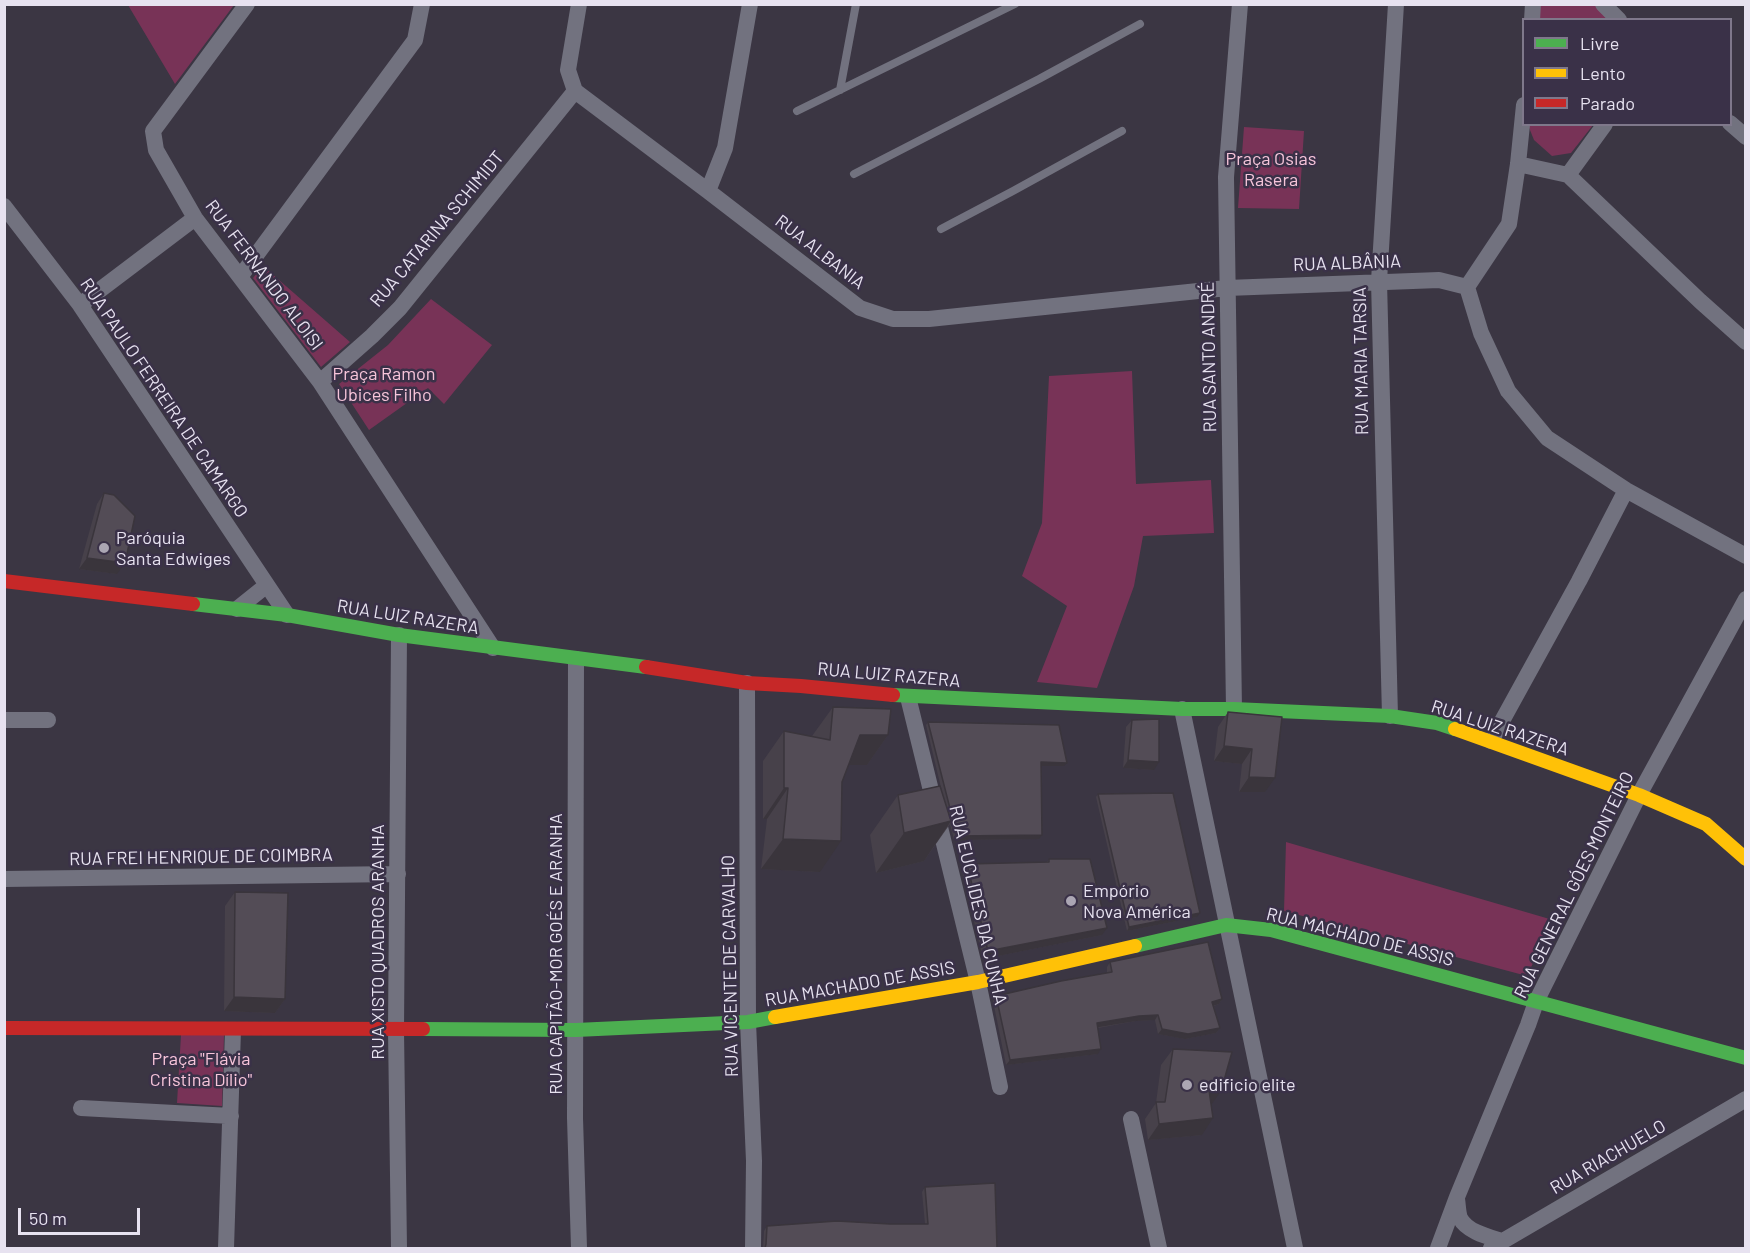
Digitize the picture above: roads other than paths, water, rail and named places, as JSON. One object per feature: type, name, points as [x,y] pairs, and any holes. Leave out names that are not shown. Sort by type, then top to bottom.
[{"type":"street","name":"RUA FERNANDO ALOISI","points":[[247,4],[153,131],[156,150],[195,218],[320,382],[493,648]]},
{"type":"street","points":[[240,277],[415,40],[422,4]]},
{"type":"street","points":[[575,91],[568,70],[579,4]]},
{"type":"street","points":[[708,190],[725,148],[750,4]]},
{"type":"street","name":"RUA SANTO ANDRÉ","points":[[1234,709],[1226,177],[1240,4]]},
{"type":"street","name":"RUA MARIA TARSIA","points":[[1390,716],[1379,281],[1396,4]]},
{"type":"street","points":[[1603,4],[1617,18]]},
{"type":"street","name":"RUA ALBANIA","points":[[575,91],[708,190],[860,308],[893,319],[941,318],[1227,288]]},
{"type":"street","name":"RUA CATARINA SCHIMIDT","points":[[320,382],[400,308],[575,91]]},
{"type":"street","points":[[1732,124],[1746,137]]},
{"type":"street","points":[[1522,125],[1509,224],[1467,287],[1481,333],[1508,391],[1547,438],[1626,490],[1746,556]]},
{"type":"street","points":[[1568,175],[1604,126]]},
{"type":"street","points":[[1518,164],[1568,175],[1746,342]]},
{"type":"street","name":"RUA PAULO FERREIRA DE CAMARGO","points":[[4,206],[80,305],[286,615]]},
{"type":"street","points":[[80,305],[195,218]]},
{"type":"street","name":"RUA ALBÂNIA","points":[[1227,288],[1439,280],[1467,287]]},
{"type":"street","points":[[1491,741],[1626,490]]},
{"type":"street","name":"RUA LUIZ RAZERA","points":[[4,581],[286,615],[399,635],[626,664],[747,683],[908,697],[1390,716],[1437,723],[1639,795],[1706,824],[1746,859]]},
{"type":"street","points":[[237,609],[267,585]]},
{"type":"street","name":"RUA GENERAL GÓES MONTEIRO","points":[[1438,1248],[1536,1002],[1639,795],[1746,599]]},
{"type":"street","name":"RUA XISTO QUADROS ARANHA","points":[[399,635],[396,1030],[399,1248]]},
{"type":"street","name":"RUA CAPITÃO-MOR GOÉS E ARANHA","points":[[576,658],[575,1118],[579,1248]]},
{"type":"street","name":"RUA VICENTE DE CARVALHO","points":[[747,683],[748,1022],[754,1161],[753,1248]]},
{"type":"street","name":"RUA EUCLIDES DA CUNHA","points":[[908,697],[978,982],[1000,1087]]},
{"type":"street","points":[[1182,709],[1295,1248]]},
{"type":"street","points":[[4,720],[48,720]]},
{"type":"street","name":"RUA FREI HENRIQUE DE COIMBRA","points":[[4,879],[398,874]]},
{"type":"street","name":"RUA MACHADO DE ASSIS","points":[[4,1028],[576,1030],[748,1022],[978,982],[1226,925],[1271,930],[1746,1058]]},
{"type":"street","points":[[226,1248],[233,1030]]},
{"type":"street","name":"RUA RIACHUELO","points":[[1496,1245],[1746,1099]]},
{"type":"street","points":[[81,1108],[231,1116]]},
{"type":"street","points":[[1131,1119],[1159,1248]]},
{"type":"street","points":[[1457,1197],[1461,1219],[1465,1224],[1496,1245]]},
{"type":"lane","points":[[840,90],[856,4]]},
{"type":"lane","points":[[797,111],[1015,4]]},
{"type":"lane","points":[[854,174],[1140,24]]},
{"type":"lane","points":[[941,229],[1122,131]]},
{"type":"place","name":"Paróquia Santa Edwiges","points":[[104,548]]},
{"type":"place","name":"Empório Nova América","points":[[1071,901]]},
{"type":"place","name":"edificio elite","points":[[1187,1085]]},
{"type":"park label","name":"Praça Osias Rasera","points":[[1271,169]]},
{"type":"park label","name":"Praça Ramon Ubices Filho","points":[[384,384]]},
{"type":"park label","name":"Praça \"Flávia Cristina Dílio\"","points":[[201,1069]]}]
